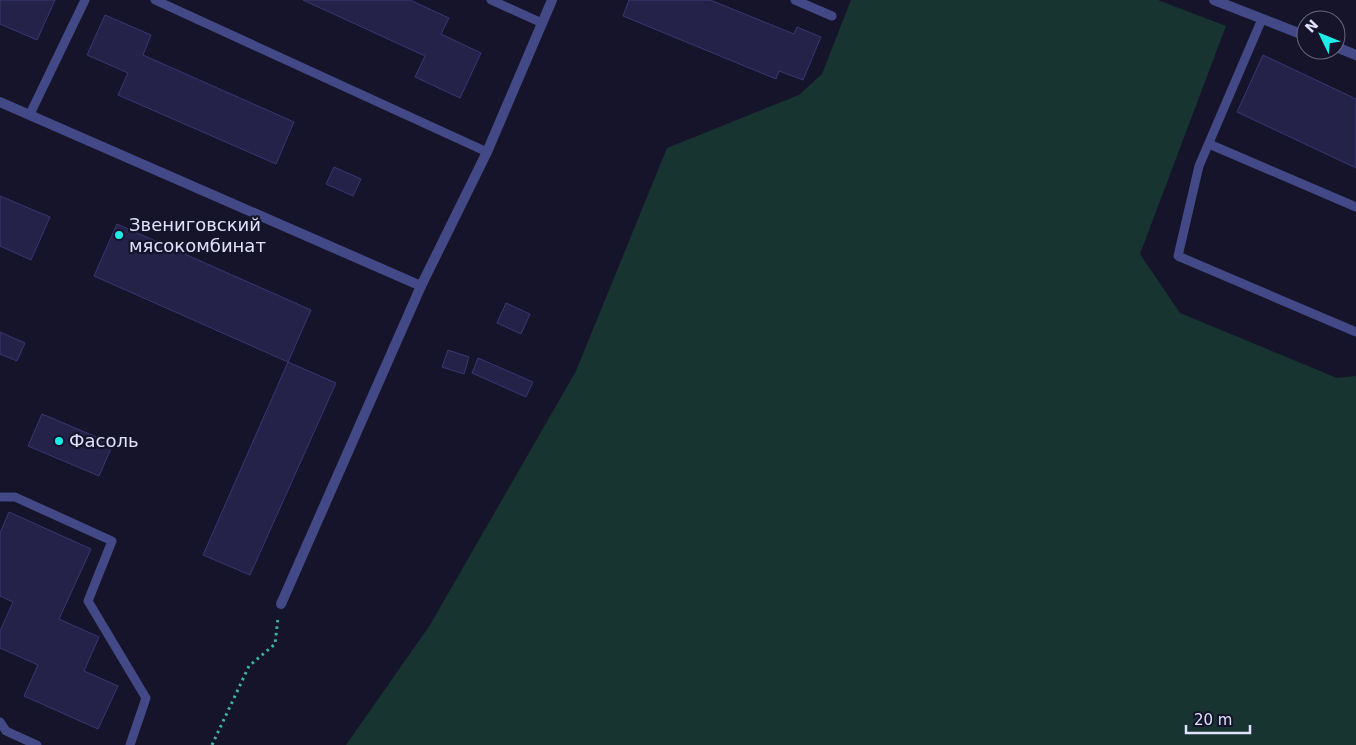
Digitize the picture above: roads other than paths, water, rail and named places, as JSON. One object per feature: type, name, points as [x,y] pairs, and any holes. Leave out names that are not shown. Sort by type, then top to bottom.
[{"type":"street","points":[[281,604],[422,286],[487,152],[552,0]]},
{"type":"street","points":[[1214,0],[1296,32]]},
{"type":"street","points":[[0,102],[422,286]]},
{"type":"lane","points":[[30,114],[85,0]]},
{"type":"lane","points":[[155,0],[487,152]]},
{"type":"lane","points":[[491,0],[542,23]]},
{"type":"lane","points":[[795,0],[832,16]]},
{"type":"lane","points":[[1262,18],[1199,166],[1178,256],[1356,332]]},
{"type":"lane","points":[[1209,144],[1356,207]]},
{"type":"lane","points":[[0,497],[15,497],[112,541],[88,601],[146,698],[130,745]]},
{"type":"lane","points":[[0,722],[6,731],[37,745]]},
{"type":"place","name":"Звениговский мясокомбинат","points":[[119,235]]},
{"type":"place","name":"Фасоль","points":[[59,441]]}]
